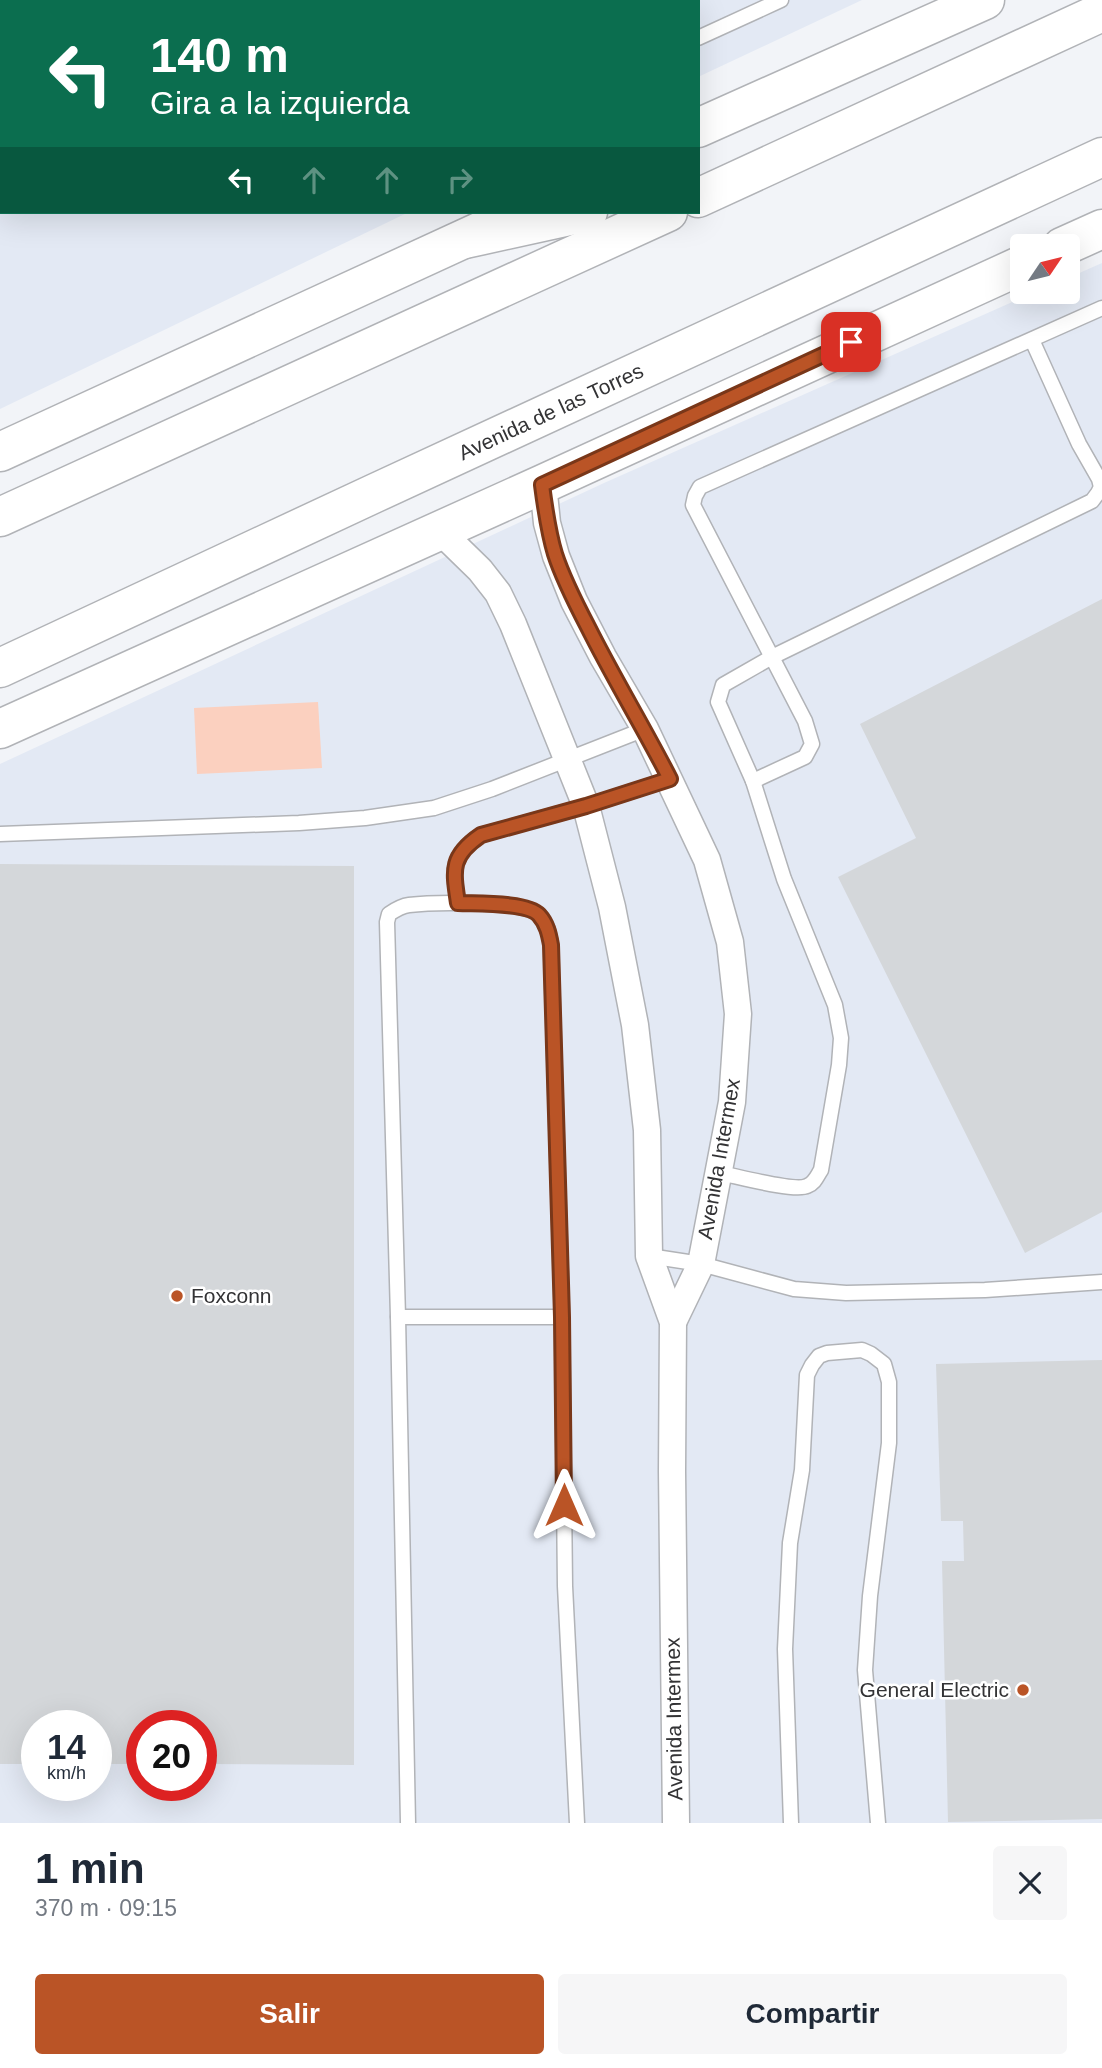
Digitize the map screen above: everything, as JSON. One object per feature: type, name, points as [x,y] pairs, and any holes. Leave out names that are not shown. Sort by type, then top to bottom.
[{"type":"main road","points":[[700,127],[985,0]]},
{"type":"main road","points":[[1016,52],[1068,0]]},
{"type":"main road","points":[[700,197],[1102,12]]},
{"type":"main road","name":"Avenida de las Torres","points":[[0,668],[1102,158]]},
{"type":"main road","points":[[700,187],[743,178]]},
{"type":"main road","points":[[0,452],[517,214]]},
{"type":"main road","points":[[465,239],[579,214]]},
{"type":"main road","points":[[0,517],[664,214]]},
{"type":"main road","points":[[1080,239],[1102,229]]},
{"type":"main road","points":[[0,729],[1010,270]]},
{"type":"street","name":"Avenida Intermex","points":[[542,485],[555,556],[603,657],[645,729],[707,860],[730,942],[738,1013],[732,1102],[701,1264],[673,1322]]},
{"type":"street","name":"Avenida Intermex","points":[[440,531],[480,570],[498,593],[568,760],[586,806],[612,907],[635,1025],[647,1130],[649,1256],[673,1322],[676,1823]]},
{"type":"lane","points":[[700,37],[781,0]]},
{"type":"lane","points":[[753,781],[805,757],[812,744],[805,721],[693,505],[700,487],[1102,308]]},
{"type":"lane","points":[[720,1173],[802,1188],[816,1180],[821,1170],[841,1038],[835,1005],[784,879],[753,781],[718,702],[723,685],[772,657],[1092,501],[1101,487],[1099,479],[1079,444],[1032,340]]},
{"type":"lane","points":[[0,834],[299,823],[365,818],[434,808],[492,789],[645,729]]},
{"type":"lane","points":[[458,903],[454,873],[458,855],[467,844],[481,835],[670,779]]},
{"type":"lane","points":[[408,1823],[387,922],[389,914],[407,905],[458,903],[517,906],[537,912],[547,926],[551,945],[562,1317],[565,1586],[577,1823]]},
{"type":"lane","points":[[649,1256],[701,1264],[794,1289],[846,1293],[985,1290],[1102,1282]]},
{"type":"lane","points":[[398,1317],[562,1317]]},
{"type":"lane","points":[[791,1823],[785,1649],[790,1544],[802,1470],[807,1375],[819,1356],[862,1350],[884,1364],[889,1381],[889,1443],[870,1596],[866,1670],[878,1823]]},
{"type":"shaded area","points":[[700,0],[862,0],[700,76]]},
{"type":"shaded area","points":[[0,214],[405,214],[0,409]]},
{"type":"shaded area","points":[[1102,263],[1102,1823],[0,1823],[0,764],[604,483],[1010,303],[1080,304],[1080,273]]},
{"type":"shaded area","points":[[318,702],[322,768],[197,774],[194,708]]},
{"type":"building","points":[[1102,599],[1102,1212],[1025,1253],[838,877],[916,838],[860,724]]},
{"type":"building","name":"Foxconn","points":[[0,864],[354,866],[354,1765],[217,1764],[217,1710],[126,1710],[126,1764],[112,1764],[112,1710],[21,1710],[21,1764],[0,1764]]},
{"type":"building","name":"General Electric","points":[[1102,1360],[1102,1819],[948,1822],[942,1561],[964,1561],[963,1521],[941,1521],[936,1364]]},
{"type":"place","name":"Foxconn","points":[[177,1296]]},
{"type":"place","name":"General Electric","points":[[1023,1690]]},
{"type":"route","points":[[564,1505],[562,1317],[551,945],[547,926],[537,912],[517,906],[458,903],[454,873],[458,855],[467,844],[481,835],[670,779],[645,729],[603,657],[555,556],[542,485],[851,342]]}]
